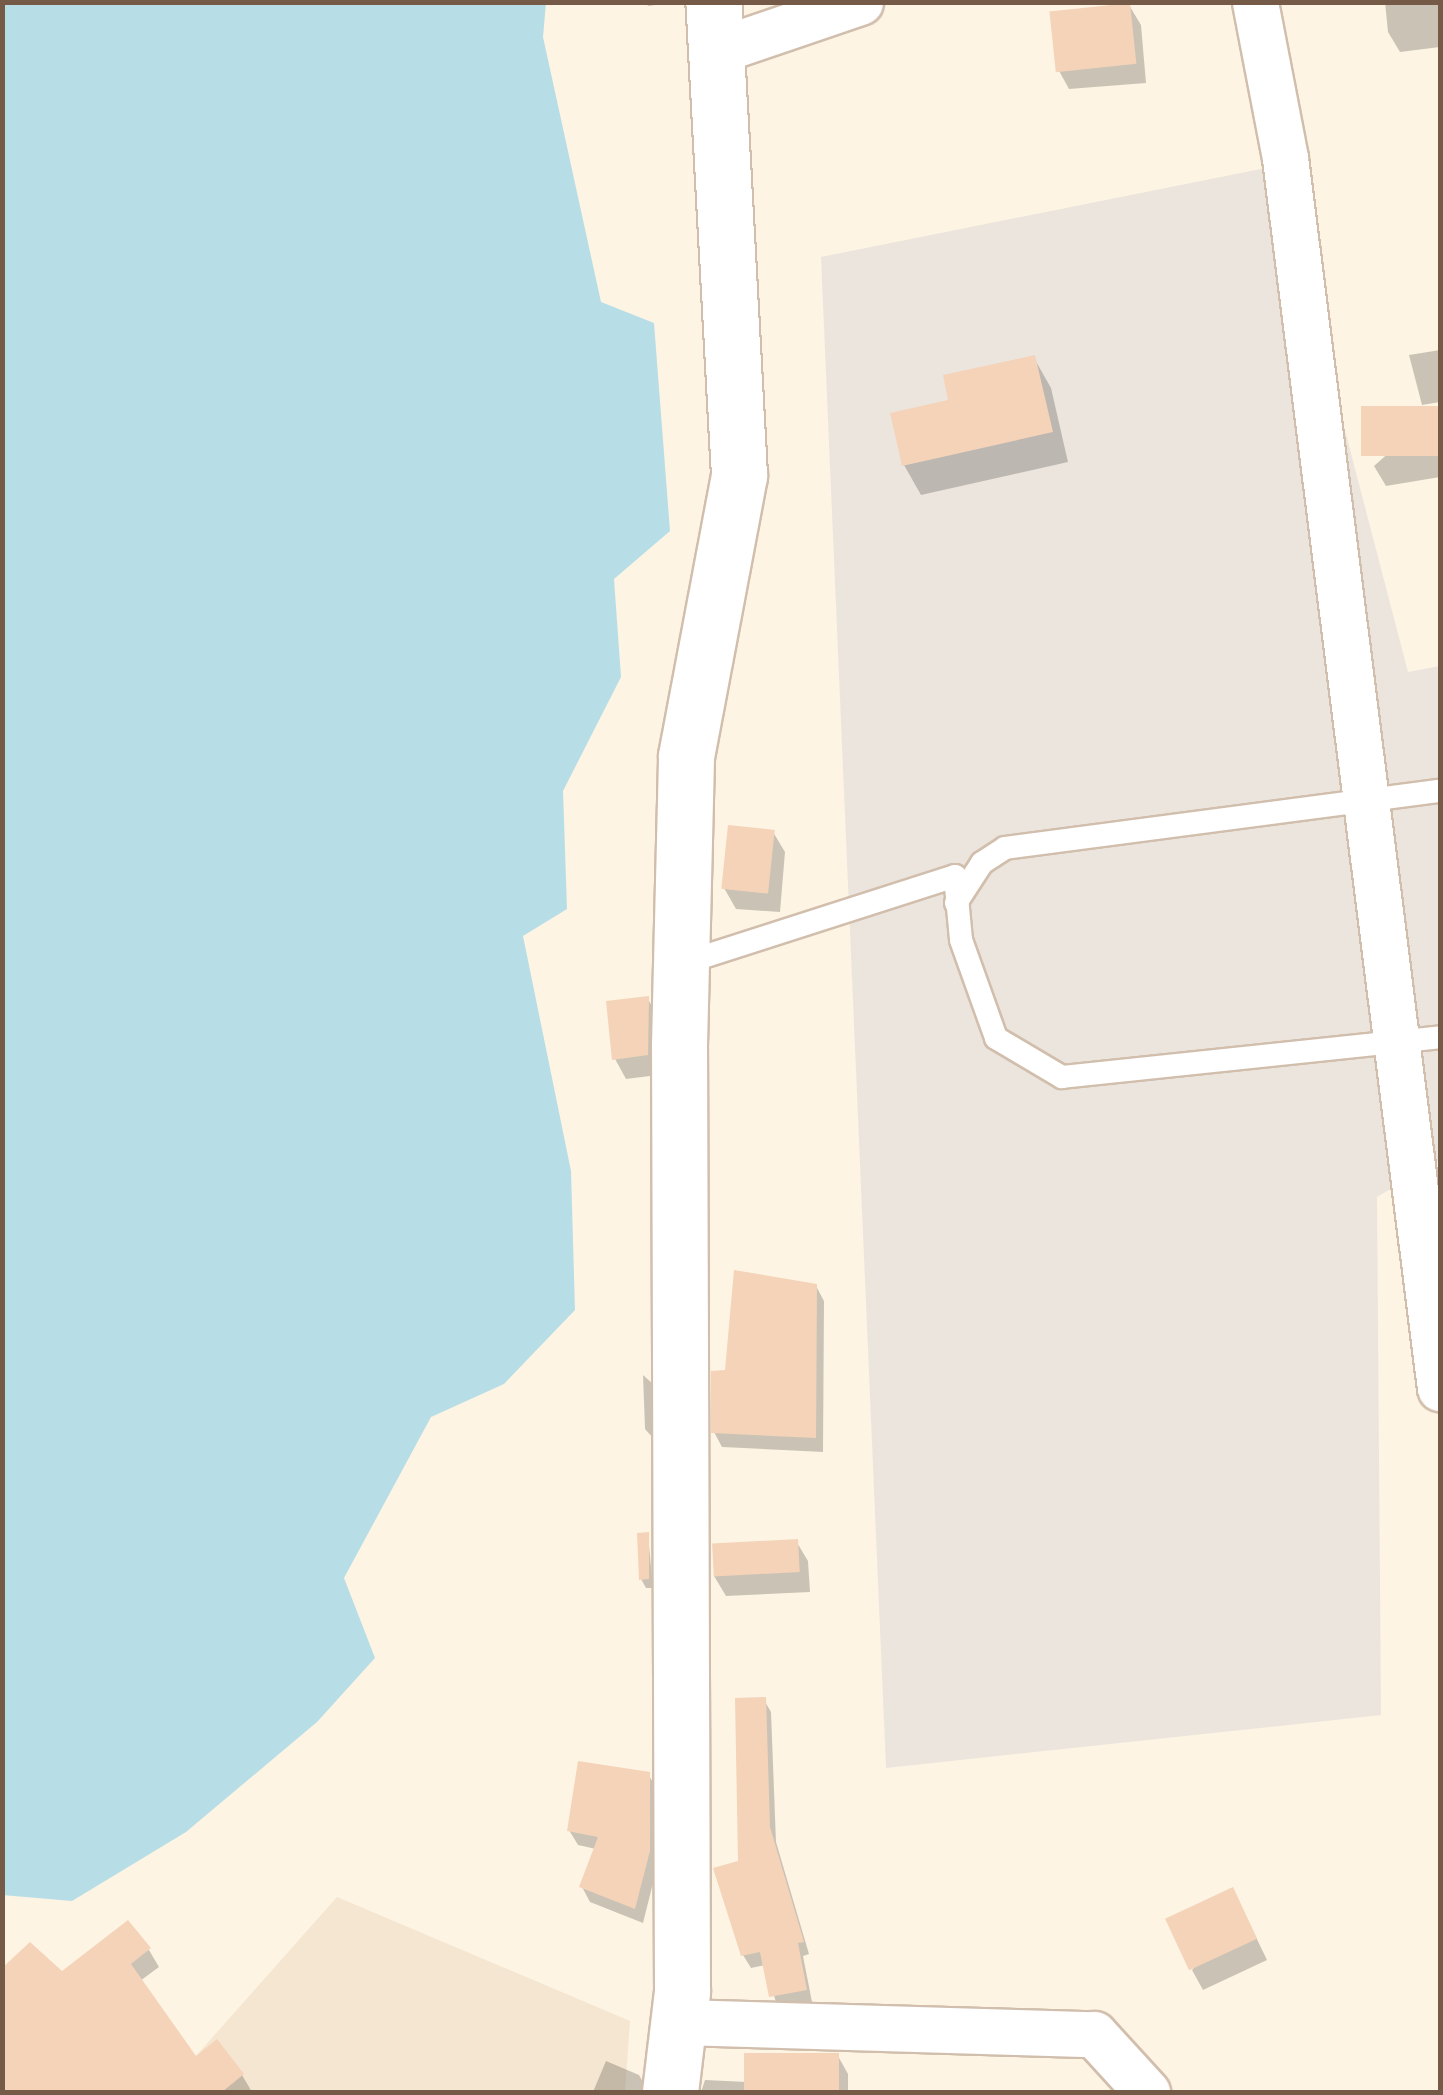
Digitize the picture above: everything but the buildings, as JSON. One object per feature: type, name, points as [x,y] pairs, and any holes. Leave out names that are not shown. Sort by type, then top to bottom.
[{"type":"street","points":[[670,2092],[679,2022],[681,964],[686,756],[739,475],[716,26],[860,2]]},
{"type":"street","points":[[1255,2],[1286,158],[1435,1312],[1440,1388]]},
{"type":"street","points":[[679,2022],[1094,2034],[1147,2092]]},
{"type":"lane","points":[[954,906],[982,863],[1005,848],[1440,791]]},
{"type":"lane","points":[[681,964],[954,876],[954,906],[978,998],[996,1038],[1062,1077],[1440,1037]]},
{"type":"shaded area","points":[[1276,166],[1408,672],[1440,666],[1440,1160],[1377,1197],[1381,1715],[886,1768],[821,257]]},
{"type":"shaded area","points":[[337,1897],[630,2021],[625,2092],[164,2092]]},
{"type":"water","points":[[2,3],[546,3],[543,37],[601,302],[654,323],[670,531],[614,579],[621,677],[563,791],[567,909],[523,936],[571,1171],[575,1310],[504,1384],[431,1417],[344,1578],[375,1658],[317,1722],[186,1832],[72,1901],[2,1895]]}]
